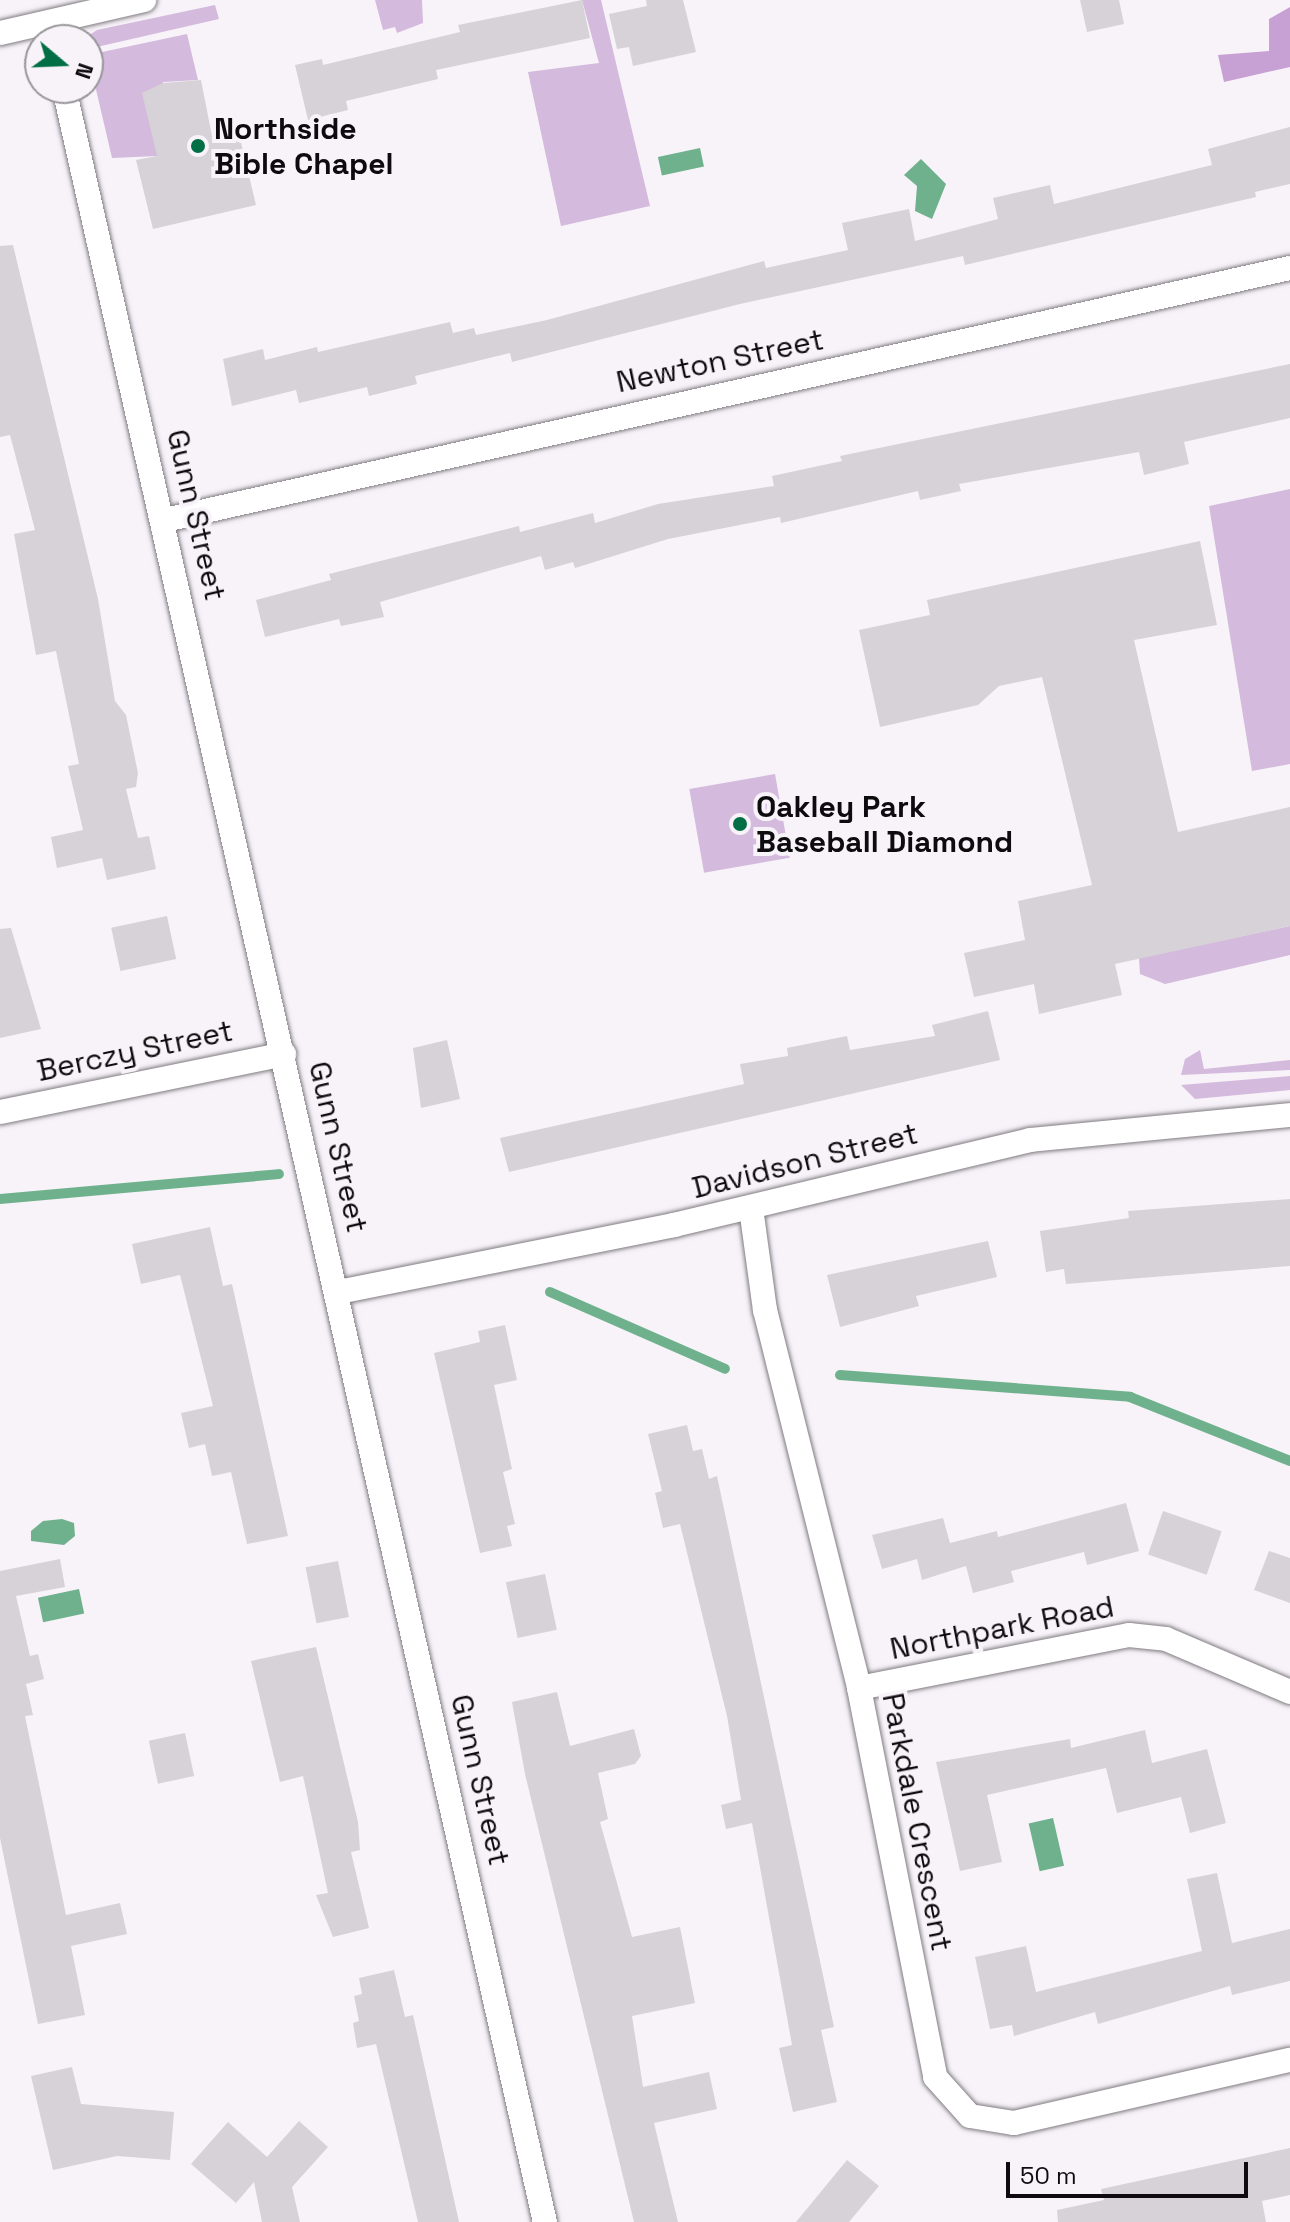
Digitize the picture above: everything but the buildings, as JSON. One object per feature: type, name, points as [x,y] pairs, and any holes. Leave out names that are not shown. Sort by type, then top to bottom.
[{"type":"street","points":[[73,24],[144,0]]},
{"type":"street","points":[[0,33],[24,32]]},
{"type":"street","name":"Gunn Street","points":[[68,104],[339,1292],[545,2222]]},
{"type":"street","name":"Newton Street","points":[[165,520],[1290,268]]},
{"type":"street","name":"Berczy Street","points":[[0,1112],[284,1054]]},
{"type":"street","name":"Davidson Street","points":[[339,1292],[751,1208],[1046,1137],[1290,1115]]},
{"type":"street","name":"Parkdale Crescent","points":[[751,1208],[765,1310],[859,1688],[926,2041],[935,2077],[950,2101],[970,2116],[1014,2123],[1290,2060]]},
{"type":"street","name":"Northpark Road","points":[[859,1688],[1129,1635],[1166,1639],[1290,1692]]},
{"type":"shaded area","points":[[375,0],[422,0],[423,23],[397,33],[395,27],[383,30]]},
{"type":"shaded area","points":[[582,0],[601,0],[650,206],[561,226],[528,72],[599,63]]},
{"type":"shaded area","points":[[215,5],[219,19],[104,45],[104,29]]},
{"type":"shaded area","points":[[1290,7],[1290,67],[1224,82],[1218,55],[1269,51],[1269,19]]},
{"type":"shaded area","points":[[187,34],[198,80],[163,82],[157,156],[112,158],[99,104],[104,104],[104,52]]},
{"type":"shaded area","points":[[700,148],[704,167],[662,176],[658,157]]},
{"type":"shaded area","points":[[921,159],[946,184],[932,219],[915,211],[917,186],[904,175]]},
{"type":"shaded area","points":[[1290,489],[1290,764],[1252,771],[1209,506]]},
{"type":"shaded area","name":"Oakley Park Baseball Diamond","points":[[775,774],[790,858],[704,873],[689,789]]},
{"type":"shaded area","points":[[1290,926],[1290,955],[1165,984],[1140,974],[1139,958]]},
{"type":"shaded area","points":[[1200,1050],[1204,1069],[1290,1060],[1290,1070],[1181,1075],[1185,1059]]},
{"type":"shaded area","points":[[1290,1076],[1290,1090],[1195,1099],[1181,1085]]},
{"type":"shaded area","points":[[62,1519],[74,1523],[75,1536],[64,1545],[31,1541],[31,1531],[43,1521]]},
{"type":"shaded area","points":[[79,1589],[84,1613],[43,1622],[38,1598]]},
{"type":"shaded area","points":[[1053,1818],[1064,1866],[1040,1871],[1029,1824]]},
{"type":"waterway","points":[[0,1199],[279,1174]]},
{"type":"waterway","points":[[550,1292],[725,1369]]},
{"type":"waterway","points":[[840,1375],[1130,1397],[1290,1461]]},
{"type":"place","name":"Northside Bible Chapel","points":[[198,146]]},
{"type":"place","name":"Oakley Park Baseball Diamond","points":[[740,824]]}]
